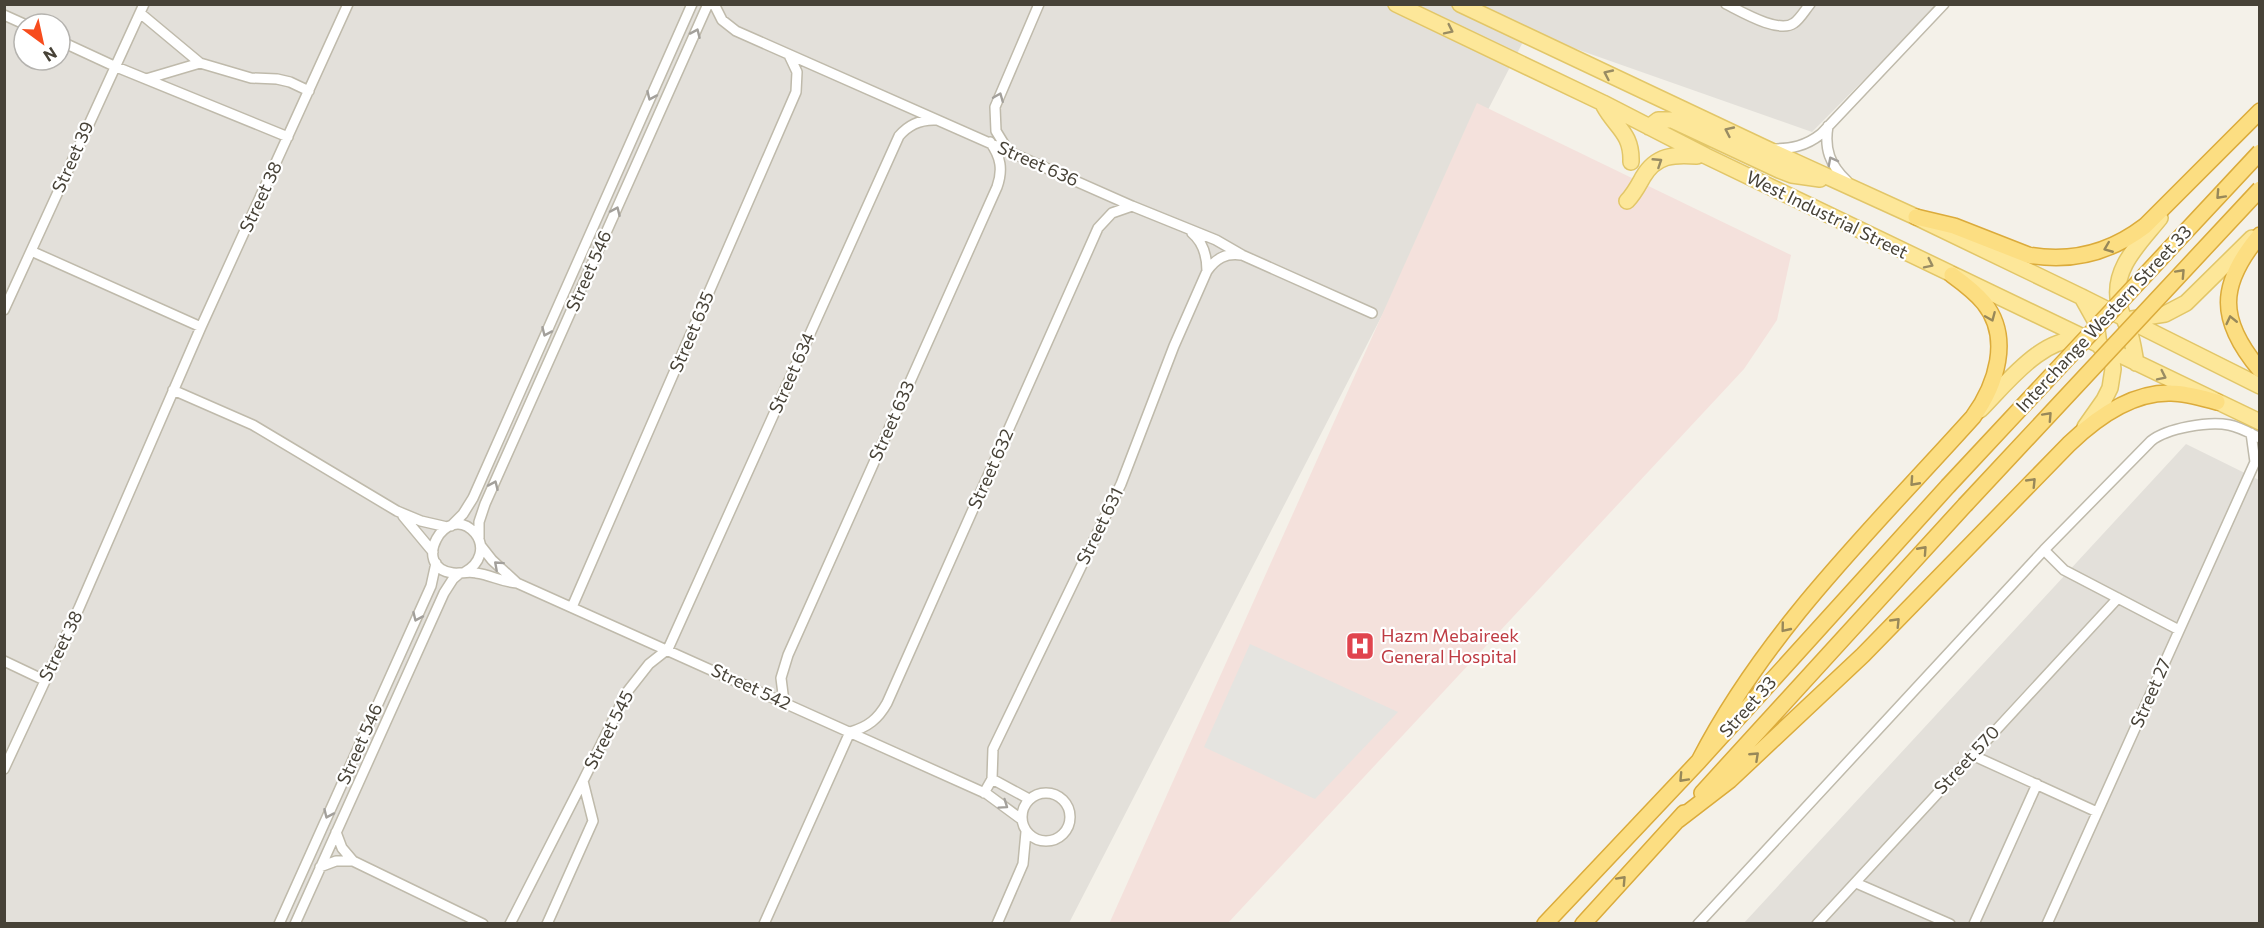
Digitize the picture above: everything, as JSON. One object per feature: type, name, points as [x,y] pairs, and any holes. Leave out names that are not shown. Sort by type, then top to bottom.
[{"type":"highway","points":[[1916,217],[1954,226],[2028,255],[2053,258],[2077,256],[2107,248],[2135,233],[2259,111]]},
{"type":"highway","name":"Interchange Western Street 33","points":[[1948,486],[2259,152]]},
{"type":"highway","name":"Interchange Western Street 33","points":[[1965,505],[2259,189]]},
{"type":"highway","points":[[2259,233],[2235,270],[2231,283],[2229,310],[2242,348],[2259,370]]},
{"type":"highway","points":[[1699,761],[1738,691],[1783,629],[1973,417],[1986,399],[1994,379],[1998,358],[1997,336],[1991,315],[1984,303],[1952,275]]},
{"type":"highway","points":[[1678,820],[1730,780],[1855,662],[2080,434],[2103,416],[2123,404],[2149,395],[2182,394],[2217,402]]},
{"type":"highway","name":"Street 33","points":[[1545,924],[1699,761],[1948,486]]},
{"type":"highway","name":"Street 33","points":[[1583,924],[1965,505]]},
{"type":"main road","name":"West Industrial Street","points":[[1396,4],[1603,103],[1657,126],[1706,156],[2217,402],[2257,431]]},
{"type":"main road","name":"West Industrial Street","points":[[1460,4],[1916,217],[2082,297],[2127,326],[2148,330],[2259,386]]},
{"type":"main road","points":[[1657,126],[1666,101]]},
{"type":"main road","points":[[1603,103],[1627,137],[1631,149],[1631,162]]},
{"type":"main road","points":[[1657,126],[1672,120],[1779,170],[1805,177],[1836,180]]},
{"type":"main road","points":[[1626,201],[1634,193],[1648,169],[1658,160],[1677,154],[1706,156]]},
{"type":"main road","points":[[2136,363],[2119,303],[2118,286],[2125,263],[2133,250],[2203,168]]},
{"type":"main road","points":[[1973,417],[2040,352],[2050,346],[2074,338],[2099,345],[2127,326],[2164,314],[2186,303],[2259,233]]},
{"type":"main road","points":[[2080,434],[2104,400],[2112,380],[2112,362],[2099,345],[2096,322],[2082,297]]},
{"type":"main road","points":[[2071,332],[2096,322],[2127,326]]},
{"type":"street","name":"Street 38","points":[[4,769],[79,608],[201,327],[348,4]]},
{"type":"street","name":"Street 546","points":[[449,527],[463,514],[472,498],[692,4]]},
{"type":"street","name":"Street 546","points":[[480,543],[479,522],[485,504],[708,4]]},
{"type":"street","name":"Street 636","points":[[714,4],[717,13],[728,26],[789,55],[1187,230],[1216,240],[1242,255],[1372,313]]},
{"type":"street","points":[[1009,151],[996,131],[995,107],[1039,4]]},
{"type":"street","points":[[1726,4],[1774,26],[1785,27],[1794,23],[1810,4]]},
{"type":"street","points":[[1767,149],[1807,144],[1828,126],[1944,4]]},
{"type":"street","points":[[142,9],[200,63],[251,78],[290,82],[309,91]]},
{"type":"street","name":"Street 39","points":[[4,310],[142,9]]},
{"type":"street","points":[[72,47],[288,137]]},
{"type":"street","name":"Street 635","points":[[572,607],[796,92],[797,72],[789,55]]},
{"type":"street","points":[[146,79],[200,63]]},
{"type":"street","name":"Street 634","points":[[668,650],[895,144],[904,130],[912,124],[928,119],[937,120]]},
{"type":"street","points":[[1828,126],[1826,144],[1830,160],[1841,176],[1855,189]]},
{"type":"street","name":"Street 633","points":[[784,702],[782,678],[788,655],[997,187],[1001,168],[996,150],[990,142]]},
{"type":"street","name":"Street 632","points":[[850,732],[862,729],[873,722],[887,703],[1098,228],[1112,213],[1132,206]]},
{"type":"street","points":[[1187,230],[1197,237],[1204,247],[1207,271]]},
{"type":"street","points":[[31,251],[201,327]]},
{"type":"street","points":[[1207,271],[1213,262],[1222,256],[1242,255]]},
{"type":"street","name":"Street 631","points":[[992,779],[993,749],[1121,484],[1174,346],[1207,271]]},
{"type":"street","points":[[173,390],[253,424],[397,510],[421,521],[449,527],[465,526],[471,530],[480,543],[478,561],[463,573],[444,570],[436,563],[433,552],[434,540],[449,527]]},
{"type":"street","points":[[1698,924],[2044,550],[2151,441],[2160,434],[2172,430],[2222,424],[2257,431]]},
{"type":"street","name":"Street 27","points":[[2047,924],[2257,460],[2257,431]]},
{"type":"street","points":[[397,510],[433,552]]},
{"type":"street","name":"Street 542","points":[[480,543],[492,560],[517,583]]},
{"type":"street","points":[[2044,550],[2064,570],[2179,630]]},
{"type":"street","name":"Street 546","points":[[279,924],[431,586],[436,563]]},
{"type":"street","name":"Street 546","points":[[295,924],[444,593],[453,579],[463,573]]},
{"type":"street","name":"Street 542","points":[[463,573],[517,583],[572,607],[984,793],[1022,819]]},
{"type":"street","name":"Street 570","points":[[1817,924],[2118,598]]},
{"type":"street","name":"Street 545","points":[[547,924],[593,820],[583,782],[627,692],[649,664],[668,650]]},
{"type":"street","points":[[4,661],[44,680]]},
{"type":"street","points":[[764,924],[850,732]]},
{"type":"street","points":[[1972,755],[2097,812]]},
{"type":"street","points":[[984,793],[992,779],[1029,799]]},
{"type":"street","points":[[510,924],[583,782]]},
{"type":"street","points":[[1974,924],[2037,784]]},
{"type":"street","points":[[997,924],[1023,864],[1026,831],[1022,811],[1029,799],[1037,794],[1044,792],[1058,795],[1067,806],[1070,819],[1064,832],[1052,840],[1038,840],[1026,831]]},
{"type":"street","points":[[336,832],[342,848],[353,861],[483,924]]},
{"type":"street","points":[[320,867],[336,861],[353,861]]},
{"type":"street","points":[[1856,883],[1950,924]]},
{"type":"shaded area","points":[[5,5],[1938,5],[1812,132],[1528,32],[1069,923],[5,924]]},
{"type":"shaded area","name":"Hazm Mebaireek General Hospital","points":[[1477,103],[1791,255],[1777,320],[1744,369],[1228,923],[1109,924]]},
{"type":"shaded area","points":[[2186,444],[2259,480],[2259,923],[1743,924]]},
{"type":"shaded area","points":[[1250,644],[1398,712],[1315,799],[1204,747]]},
{"type":"place","name":"Hazm Mebaireek General Hospital","points":[[1360,646]]}]
